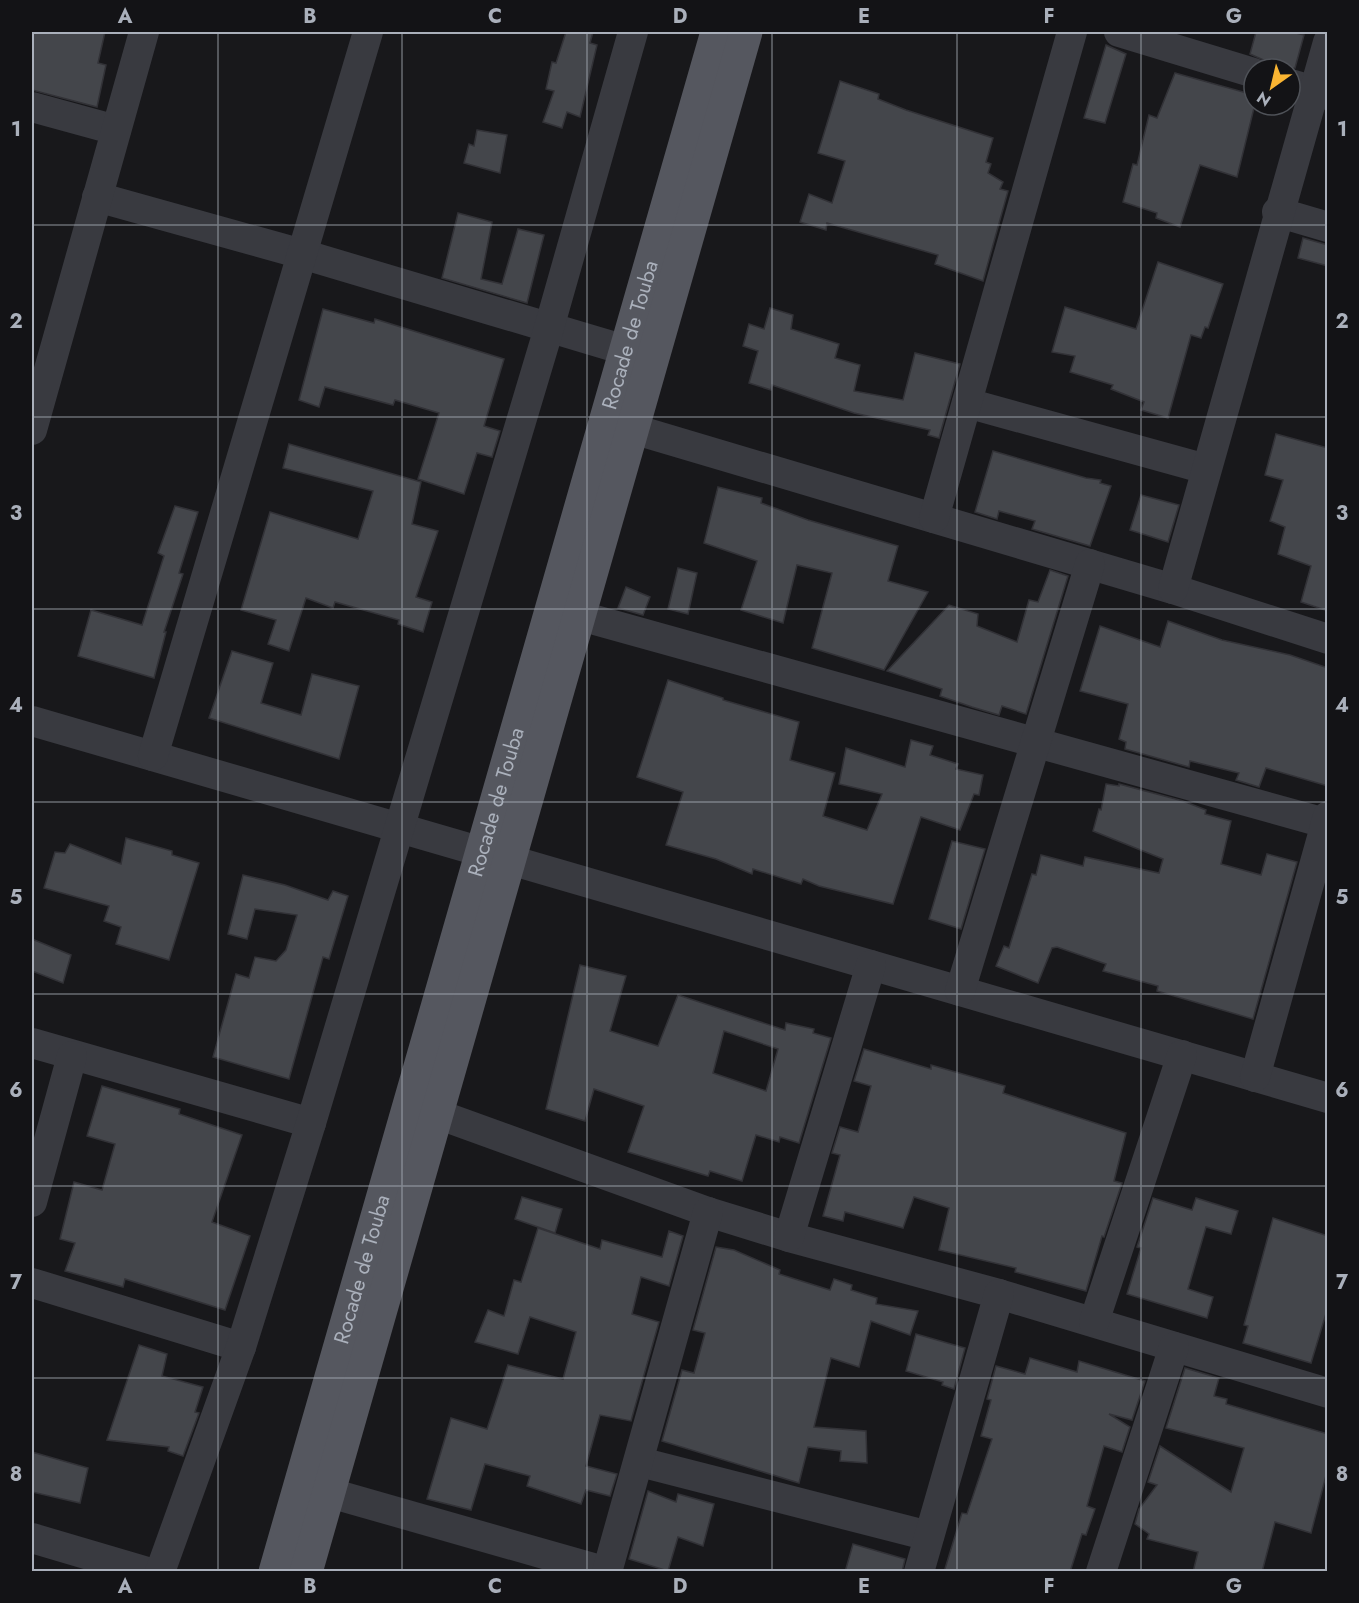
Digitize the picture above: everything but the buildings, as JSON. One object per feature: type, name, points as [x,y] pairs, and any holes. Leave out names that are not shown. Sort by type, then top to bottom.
[{"type":"main road","name":"Rocade de Touba","points":[[275,1572],[422,1108],[494,855],[626,350],[717,32]]},
{"type":"main road","name":"Rocade de Touba","points":[[494,855],[577,615],[633,429],[746,32]]},
{"type":"main road","name":"Rocade de Touba","points":[[306,1572],[330,1493],[422,1108]]},
{"type":"street","points":[[32,430],[144,32]]},
{"type":"street","points":[[153,756],[368,32]]},
{"type":"street","points":[[160,1572],[241,1347],[311,1123],[549,328],[633,32]]},
{"type":"street","points":[[934,518],[1072,32]]},
{"type":"street","points":[[1119,32],[1242,69]]},
{"type":"street","points":[[1173,588],[1310,90],[1328,42]]},
{"type":"street","points":[[32,107],[116,130]]},
{"type":"street","points":[[97,197],[302,254],[626,350]]},
{"type":"street","points":[[1277,212],[1328,226]]},
{"type":"street","points":[[967,403],[1206,469]]},
{"type":"street","points":[[633,429],[1173,588],[1328,639]]},
{"type":"street","points":[[960,991],[1090,564]]},
{"type":"street","points":[[577,615],[1327,820],[1255,1077]]},
{"type":"street","points":[[32,721],[1328,1098]]},
{"type":"street","points":[[789,1237],[871,965]]},
{"type":"street","points":[[32,1043],[311,1123]]},
{"type":"street","points":[[1094,1322],[1182,1055]]},
{"type":"street","points":[[32,1202],[72,1056]]},
{"type":"street","points":[[422,1108],[708,1212],[789,1237],[999,1294],[1328,1393]]},
{"type":"street","points":[[330,1493],[607,1572],[640,1462],[708,1212]]},
{"type":"street","points":[[32,1283],[241,1347]]},
{"type":"street","points":[[919,1572],[999,1294]]},
{"type":"street","points":[[1101,1572],[1174,1347]]},
{"type":"street","points":[[640,1462],[929,1536]]},
{"type":"street","points":[[32,1538],[147,1572]]}]
